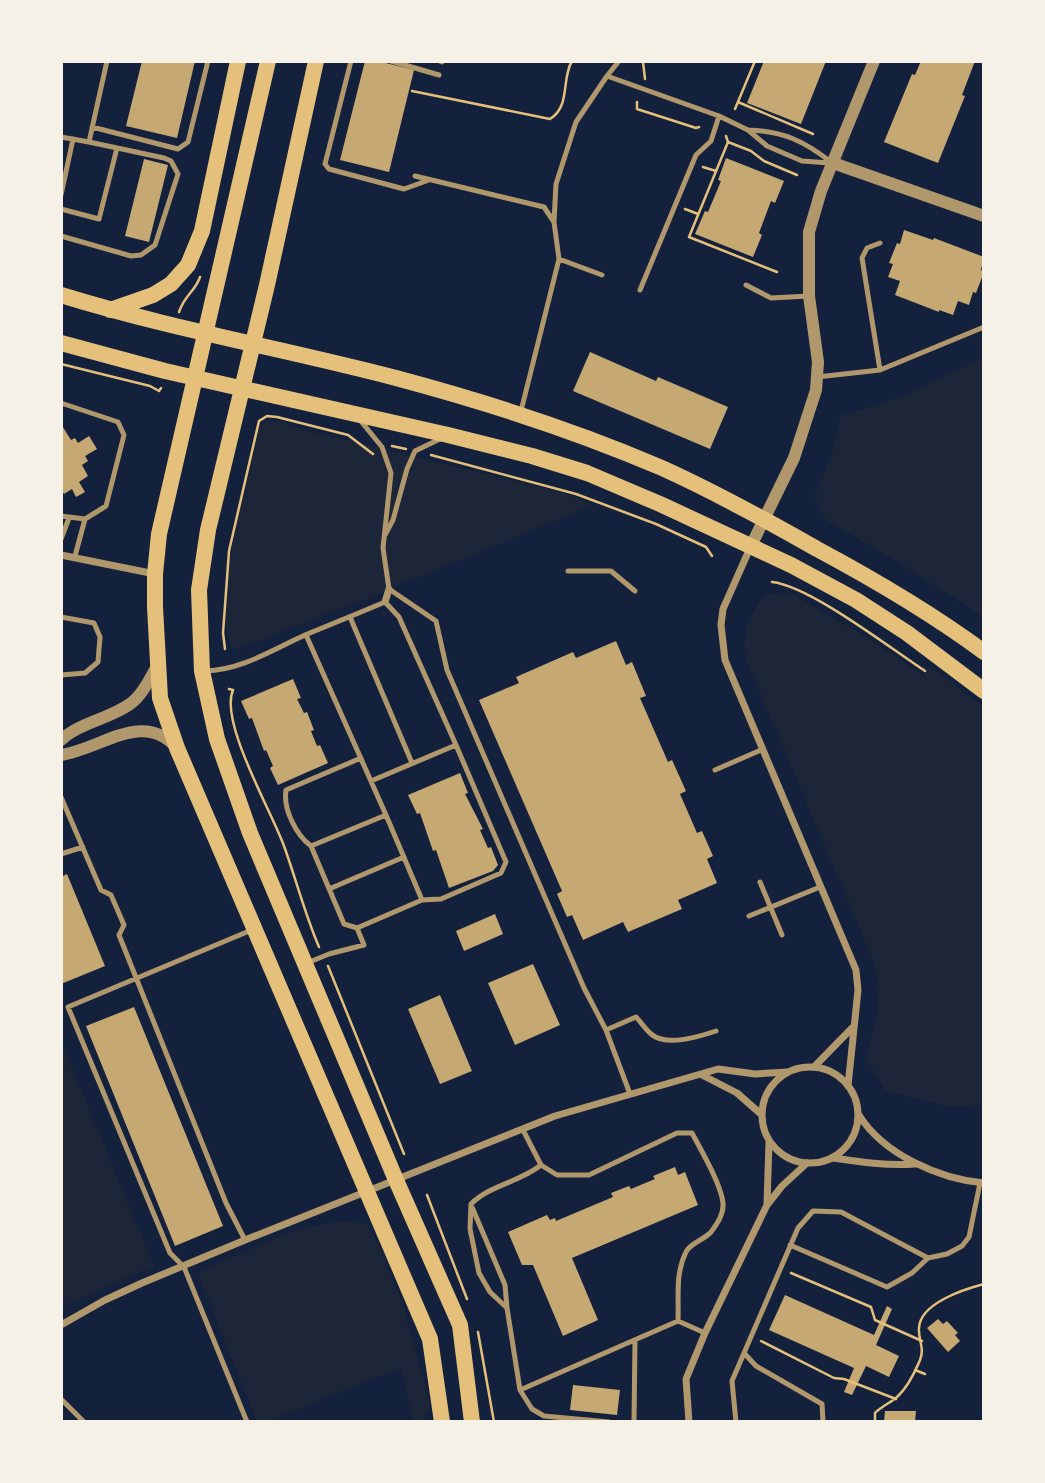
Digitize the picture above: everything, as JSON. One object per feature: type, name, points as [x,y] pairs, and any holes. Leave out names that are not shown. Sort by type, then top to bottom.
[{"type":"main road","points":[[110,310],[153,295],[171,284],[188,265],[202,231],[239,61]]},
{"type":"main road","points":[[268,61],[159,534],[155,574],[160,698],[177,748],[429,1339],[442,1422]]},
{"type":"main road","points":[[317,65],[208,530],[199,590],[202,671],[217,739],[237,798],[396,1180],[460,1325],[472,1422]]},
{"type":"main road","points":[[61,295],[110,310],[396,378],[521,415],[590,439],[663,469],[761,524],[886,587],[984,652]]},
{"type":"main road","points":[[61,343],[448,435],[587,473],[791,565],[856,600],[907,632],[984,691]]},
{"type":"street","points":[[848,1086],[858,990],[856,970],[761,751],[725,660],[721,625],[728,595],[794,458],[809,417],[818,362],[809,296],[809,232],[821,191],[874,61]]},
{"type":"street","points":[[833,163],[984,216]]},
{"type":"street","points":[[61,555],[155,574]]},
{"type":"street","points":[[385,602],[389,589]]},
{"type":"street","points":[[61,740],[70,732],[131,704],[159,663]]},
{"type":"street","points":[[61,755],[141,729],[167,737],[177,748]]},
{"type":"street","points":[[814,1067],[852,1028]]},
{"type":"street","points":[[61,1325],[105,1300],[245,1240],[555,1116],[718,1069],[755,1074],[814,1067],[828,1070],[848,1086],[857,1104],[855,1134],[846,1148],[833,1158],[807,1163],[785,1157],[768,1140]]},
{"type":"street","points":[[767,1205],[768,1140],[762,1106],[775,1081],[787,1072]]},
{"type":"street","points":[[701,1075],[737,1093],[762,1115]]},
{"type":"street","points":[[858,1114],[875,1137],[916,1164],[982,1183]]},
{"type":"street","points":[[833,1158],[888,1166],[916,1164]]},
{"type":"street","points":[[689,1422],[686,1380],[705,1333],[767,1205],[782,1186],[807,1163]]},
{"type":"lane","points":[[89,142],[107,61]]},
{"type":"lane","points":[[92,127],[178,149],[182,147],[188,142],[208,61]]},
{"type":"lane","points":[[351,61],[325,164],[329,169],[404,189],[429,180]]},
{"type":"lane","points":[[391,61],[439,75]]},
{"type":"lane","points":[[521,415],[559,259],[554,222],[556,184],[576,122],[619,61]]},
{"type":"lane","points":[[607,76],[719,116],[748,130],[767,146],[802,161],[833,163]]},
{"type":"lane","points":[[640,290],[696,155],[711,141],[719,116]]},
{"type":"lane","points":[[748,130],[773,131],[811,146],[833,163]]},
{"type":"lane","points":[[61,137],[164,158],[171,161],[178,174],[155,245],[141,255],[131,256],[61,236]]},
{"type":"lane","points":[[61,195],[73,139]]},
{"type":"lane","points":[[61,209],[99,219],[117,148]]},
{"type":"lane","points":[[415,176],[544,207],[554,222]]},
{"type":"lane","points":[[880,243],[867,248],[862,258],[880,370]]},
{"type":"lane","points":[[559,259],[602,275]]},
{"type":"lane","points":[[746,285],[771,298],[809,296]]},
{"type":"lane","points":[[817,377],[880,370],[984,327]]},
{"type":"lane","points":[[61,403],[118,422],[124,435],[106,506],[85,519],[61,516]]},
{"type":"lane","points":[[356,415],[382,447],[391,473],[383,538],[389,589],[436,621],[447,670],[584,988],[606,1030],[630,1094]]},
{"type":"lane","points":[[383,538],[393,520],[407,469],[415,451],[448,435]]},
{"type":"lane","points":[[61,539],[69,518]]},
{"type":"lane","points":[[75,556],[85,519]]},
{"type":"lane","points":[[568,570],[611,571],[635,592]]},
{"type":"lane","points":[[202,671],[225,671],[385,602],[399,617],[456,745],[506,862],[501,873],[441,900],[422,900],[357,928],[344,924],[311,846],[300,838],[285,800],[286,790],[361,758]]},
{"type":"lane","points":[[61,617],[93,623],[100,637],[98,662],[85,673],[61,675]]},
{"type":"lane","points":[[351,617],[412,763]]},
{"type":"lane","points":[[306,635],[422,900]]},
{"type":"lane","points":[[371,781],[456,745]]},
{"type":"lane","points":[[715,770],[761,751]]},
{"type":"lane","points":[[61,797],[101,890],[111,895],[124,925],[119,935],[135,978],[226,1203],[245,1240]]},
{"type":"lane","points":[[311,846],[386,815]]},
{"type":"lane","points":[[61,854],[83,847]]},
{"type":"lane","points":[[329,889],[404,857]]},
{"type":"lane","points":[[760,882],[782,935]]},
{"type":"lane","points":[[750,916],[820,887]]},
{"type":"lane","points":[[305,964],[364,944],[357,928]]},
{"type":"lane","points":[[247,1422],[184,1267],[170,1253],[68,1007],[254,929]]},
{"type":"lane","points":[[606,1030],[636,1017],[651,1034],[662,1040],[700,1037],[716,1031]]},
{"type":"lane","points":[[523,1130],[541,1165],[557,1175],[589,1175],[677,1133],[692,1133],[711,1169],[723,1203],[719,1221],[707,1236],[687,1249],[677,1276],[678,1321]]},
{"type":"lane","points":[[508,1308],[490,1292],[479,1273],[470,1229],[471,1204],[479,1196],[529,1175],[541,1165]]},
{"type":"lane","points":[[790,1245],[887,1287],[912,1273],[928,1258],[947,1254],[962,1246],[969,1237],[982,1183]]},
{"type":"lane","points":[[471,1204],[505,1285],[520,1390],[532,1409],[544,1416],[608,1422]]},
{"type":"lane","points":[[736,1422],[732,1381],[798,1228],[813,1211],[841,1212],[928,1258]]},
{"type":"lane","points":[[520,1390],[678,1321],[705,1333]]},
{"type":"lane","points":[[634,1422],[635,1340]]},
{"type":"lane","points":[[744,1353],[756,1366],[822,1404],[823,1422]]},
{"type":"lane","points":[[61,1399],[84,1422]]},
{"type":"path","points":[[412,91],[550,119],[555,116],[566,93],[566,81],[572,61]]},
{"type":"path","points":[[643,61],[645,80]]},
{"type":"path","points":[[735,109],[755,61]]},
{"type":"path","points":[[637,102],[637,109],[699,127]]},
{"type":"path","points":[[738,102],[813,134]]},
{"type":"path","points":[[726,136],[728,142],[689,237],[777,272]]},
{"type":"path","points":[[728,142],[797,175]]},
{"type":"path","points":[[692,164],[716,171]]},
{"type":"path","points":[[675,205],[698,215]]},
{"type":"path","points":[[179,312],[184,297],[197,286],[201,270]]},
{"type":"path","points":[[61,364],[150,386],[159,391],[161,388]]},
{"type":"path","points":[[225,649],[223,633],[229,551],[259,421],[267,416],[276,417],[348,435],[373,454]]},
{"type":"path","points":[[386,444],[407,449]]},
{"type":"path","points":[[424,453],[576,494],[656,524],[706,547],[712,556]]},
{"type":"path","points":[[772,582],[783,583],[835,611],[925,671]]},
{"type":"path","points":[[229,689],[233,690],[230,696],[231,712],[245,758],[283,843],[316,940]]},
{"type":"path","points":[[332,977],[404,1154]]},
{"type":"path","points":[[780,1269],[871,1307],[875,1320],[922,1341]]},
{"type":"path","points":[[875,1422],[875,1413],[905,1388],[921,1359],[919,1326],[924,1314],[942,1299],[984,1284]]},
{"type":"path","points":[[751,1336],[834,1378],[844,1379],[896,1398]]},
{"type":"path","points":[[915,1370],[925,1374]]},
{"type":"shaded area","points":[[984,358],[984,617],[826,520],[814,497],[831,458],[841,415],[888,402]]},
{"type":"shaded area","points":[[267,420],[280,421],[308,431],[565,493],[593,505],[393,588],[239,649],[232,648],[227,628],[228,572],[259,427]]},
{"type":"shaded area","points":[[765,594],[794,595],[874,642],[924,676],[931,667],[984,707],[984,1105],[947,1106],[886,1091],[866,1058],[876,1018],[879,990],[875,965],[746,659],[748,625]]},
{"type":"shaded area","points":[[61,1041],[154,1266],[61,1307]]},
{"type":"shaded area","points":[[357,1221],[367,1224],[373,1232],[402,1301],[429,1401],[429,1412],[419,1422],[413,1422],[401,1367],[267,1422],[257,1422],[198,1273],[295,1231],[336,1222]]},
{"type":"building","points":[[142,61],[195,61],[177,138],[126,126]]},
{"type":"building","points":[[365,61],[378,61],[414,70],[389,172],[340,160]]},
{"type":"building","points":[[764,61],[826,61],[801,124],[747,103]]},
{"type":"building","points":[[921,61],[975,61],[962,95],[965,96],[938,163],[884,142],[912,74],[915,75]]},
{"type":"building","points":[[726,158],[784,181],[775,203],[771,201],[753,257],[695,234],[721,181],[718,180]]},
{"type":"building","points":[[144,159],[168,165],[149,242],[125,236]]},
{"type":"building","points":[[904,230],[984,257],[981,270],[984,272],[969,305],[958,301],[953,315],[895,295],[900,281],[888,277],[893,264],[889,263],[897,243],[900,244]]},
{"type":"building","points":[[590,352],[656,381],[658,377],[728,407],[710,449],[573,391]]},
{"type":"building","points":[[61,424],[71,440],[75,438],[78,443],[89,436],[97,449],[85,456],[88,461],[82,465],[88,476],[79,482],[85,492],[76,497],[72,489],[64,494],[61,489]]},
{"type":"building","points":[[616,641],[626,665],[632,662],[646,696],[640,698],[668,762],[672,760],[686,791],[680,794],[697,833],[702,831],[713,856],[707,859],[717,883],[678,900],[682,909],[628,932],[623,922],[583,940],[572,915],[567,917],[557,894],[562,891],[479,700],[519,683],[516,677],[573,652],[576,658]]},
{"type":"building","points":[[293,679],[301,698],[297,699],[304,713],[307,712],[317,746],[320,745],[328,763],[278,785],[270,768],[273,766],[266,750],[264,751],[252,718],[249,719],[241,701]]},
{"type":"building","points":[[460,773],[468,793],[465,794],[498,865],[493,871],[449,888],[420,813],[417,814],[408,795]]},
{"type":"building","points":[[67,874],[105,966],[61,984],[61,877]]},
{"type":"building","points":[[495,914],[503,934],[464,951],[456,931]]},
{"type":"building","points":[[533,964],[560,1025],[515,1045],[488,983]]},
{"type":"building","points":[[440,995],[472,1071],[440,1084],[408,1009]]},
{"type":"building","points":[[134,1007],[223,1226],[175,1246],[86,1026]]},
{"type":"building","points":[[675,1167],[678,1175],[685,1172],[698,1205],[572,1258],[598,1320],[563,1336],[533,1265],[522,1265],[508,1232],[547,1215],[550,1220],[555,1218],[556,1221],[613,1197],[611,1193],[629,1186],[631,1189]]},
{"type":"building","points":[[785,1295],[874,1335],[887,1306],[892,1309],[876,1345],[899,1356],[889,1377],[866,1366],[852,1395],[844,1392],[854,1368],[769,1330]]},
{"type":"building","points":[[938,1319],[943,1324],[947,1321],[958,1333],[955,1335],[960,1341],[948,1352],[927,1328]]},
{"type":"building","points":[[573,1385],[620,1390],[617,1415],[570,1410]]},
{"type":"building","points":[[885,1411],[916,1411],[915,1422],[884,1422]]}]
